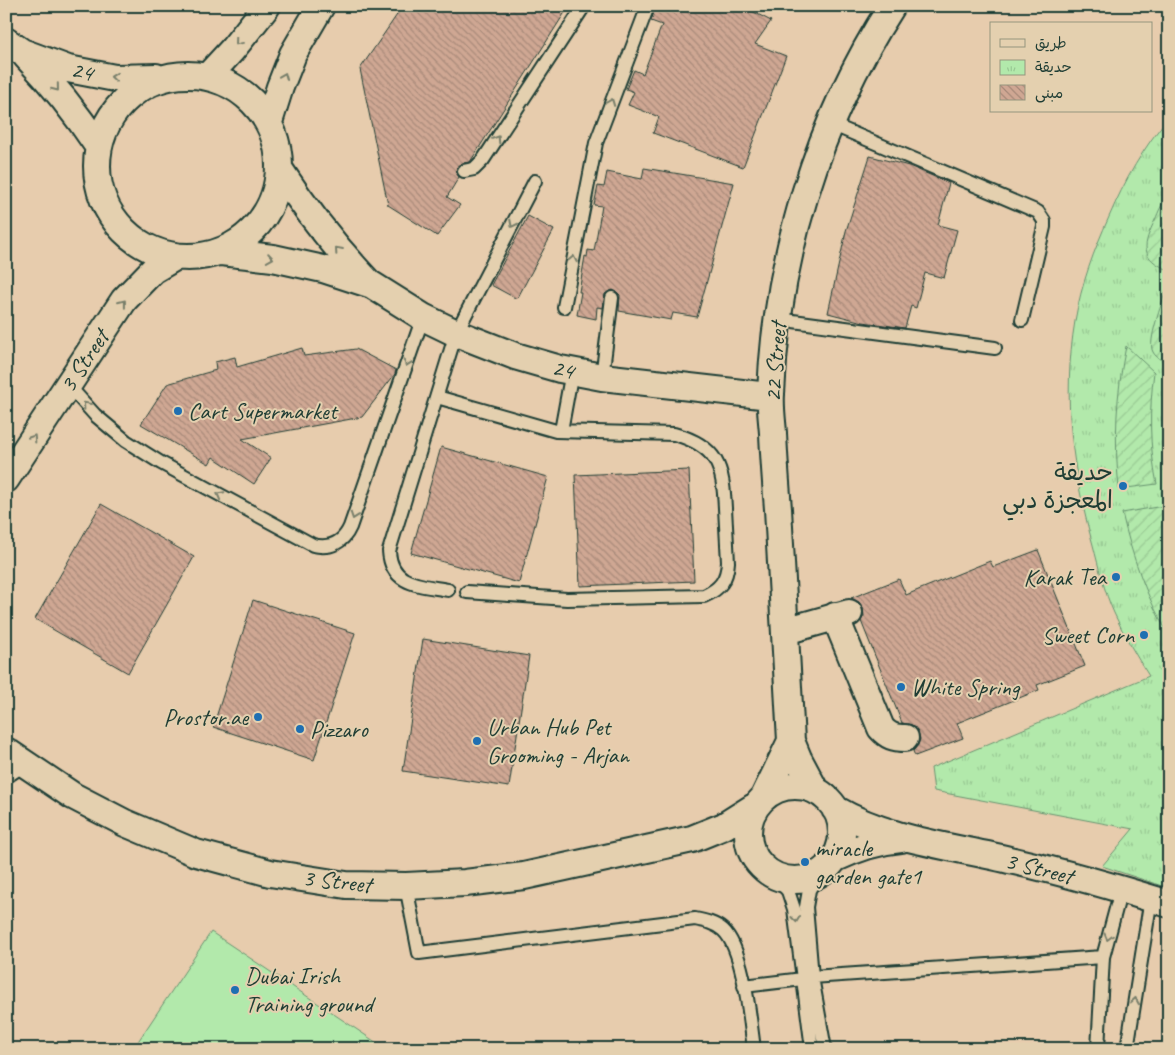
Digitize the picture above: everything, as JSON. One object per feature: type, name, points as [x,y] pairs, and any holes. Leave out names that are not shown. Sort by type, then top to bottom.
[{"type":"street","points":[[163,77],[133,92],[111,115],[98,146],[97,176],[105,205],[122,230],[146,248],[175,257],[198,257],[221,252],[251,233],[272,205],[280,170],[278,145],[269,122],[243,92],[208,76],[232,50],[267,6]]},
{"type":"street","points":[[269,122],[293,54],[321,6]]},
{"type":"street","name":"22 Street","points":[[815,790],[791,740],[770,396],[778,319],[786,269],[797,219],[812,171],[831,124],[866,50],[892,6]]},
{"type":"street","points":[[14,46],[50,81],[76,112],[98,146]]},
{"type":"street","name":"24","points":[[14,46],[68,69],[115,78],[163,77],[185,74],[208,76]]},
{"type":"street","name":"24","points":[[280,170],[307,211],[332,242],[372,285]]},
{"type":"street","name":"24","points":[[221,252],[272,258],[314,267],[372,285],[423,317],[456,333],[516,356],[572,371],[602,377],[770,396]]},
{"type":"street","name":"3 Street","points":[[6,479],[124,300],[153,270],[175,257]]},
{"type":"street","points":[[785,631],[842,615],[881,728],[895,738],[905,738]]},
{"type":"street","name":"22 Street","points":[[759,802],[791,740]]},
{"type":"street","name":"3 Street","points":[[12,764],[125,823],[196,852],[270,873],[346,885],[406,886],[465,883],[524,876],[692,839],[724,826],[759,802]]},
{"type":"street","points":[[788,786],[815,790],[829,801],[840,820],[842,833],[840,846],[827,866],[797,881],[775,876],[765,870],[751,851],[747,836],[749,822],[759,802],[776,790],[788,786]]},
{"type":"street","name":"3 Street","points":[[835,809],[863,823],[907,839],[1015,861],[1160,901]]},
{"type":"street","name":"3 Street","points":[[692,839],[722,841],[751,851]]},
{"type":"street","name":"3 Street","points":[[827,866],[856,849],[877,842],[907,839]]},
{"type":"lane","points":[[464,171],[474,169],[483,160],[584,6]]},
{"type":"lane","points":[[564,307],[596,143],[648,6]]},
{"type":"lane","points":[[831,124],[1033,210],[1042,216],[1044,227],[1022,320]]},
{"type":"lane","points":[[448,590],[407,582],[399,577],[390,561],[389,551],[456,333],[535,181]]},
{"type":"lane","points":[[602,377],[612,298]]},
{"type":"lane","points":[[68,385],[95,415],[133,446],[161,463],[313,544],[328,546],[340,541],[350,527],[423,317]]},
{"type":"lane","points":[[778,319],[995,348]]},
{"type":"lane","points":[[561,431],[572,371]]},
{"type":"lane","points":[[437,397],[537,426],[561,431],[674,434],[689,438],[703,446],[714,457],[721,471],[724,486],[727,574],[723,584],[714,592],[704,596],[566,599],[466,592]]},
{"type":"lane","points":[[812,1049],[806,907],[809,890],[827,866]]},
{"type":"lane","points":[[775,876],[783,883],[792,900],[825,1049]]},
{"type":"lane","points":[[406,886],[419,953],[695,919],[715,924],[729,937],[737,954],[754,1049]]},
{"type":"lane","points":[[1098,1049],[1103,957],[1121,890]]},
{"type":"lane","points":[[1127,1049],[1160,901]]},
{"type":"lane","points":[[744,986],[808,978],[1103,957]]},
{"type":"green space","name":"حديقة المعجزة دبي","points":[[1169,117],[1168,888],[1102,866],[1133,829],[934,791],[931,768],[1149,676],[1118,621],[1107,596],[1100,571],[1086,517],[1075,461],[1071,434],[1069,378],[1075,321],[1084,281],[1093,255],[1103,229],[1128,178],[1151,140]]},
{"type":"green space","points":[[1169,196],[1169,270],[1152,261],[1146,250],[1146,244],[1159,210]]},
{"type":"green space","points":[[1166,290],[1169,292],[1169,365],[1156,356],[1152,347],[1156,322]]},
{"type":"green space","points":[[1126,346],[1154,372],[1151,428],[1152,456],[1157,484],[1119,489],[1117,417]]},
{"type":"green space","points":[[1163,506],[1169,536],[1169,635],[1153,606],[1141,576],[1130,545],[1122,513]]},
{"type":"green space","name":"Dubai Irish Training ground","points":[[211,932],[386,1049],[133,1049]]},
{"type":"building","points":[[403,6],[569,6],[470,162],[462,163],[457,168],[456,173],[459,177],[447,197],[460,205],[437,236],[388,205],[360,69]]},
{"type":"building","points":[[656,6],[742,6],[771,21],[755,44],[786,56],[743,167],[653,133],[659,117],[628,105],[634,92],[626,89],[634,70],[643,74],[662,25],[651,21]]},
{"type":"building","points":[[870,156],[909,166],[949,183],[938,225],[957,230],[944,278],[925,273],[916,308],[911,306],[905,328],[863,322],[828,313],[846,231]]},
{"type":"building","points":[[644,168],[734,183],[697,317],[673,313],[671,320],[619,311],[620,295],[613,290],[605,294],[603,308],[597,307],[596,319],[577,315],[585,256],[587,257],[588,250],[594,251],[602,206],[594,205],[598,186],[604,187],[607,172],[642,179]]},
{"type":"building","points":[[528,216],[554,230],[517,299],[491,285]]},
{"type":"building","points":[[302,348],[304,356],[356,349],[396,370],[395,374],[362,417],[242,439],[271,458],[254,484],[213,457],[209,464],[141,424],[167,384],[216,370],[215,362],[235,357],[237,367]]},
{"type":"building","points":[[441,447],[548,477],[519,583],[411,553]]},
{"type":"building","points":[[689,470],[694,581],[580,586],[575,475]]},
{"type":"building","points":[[101,504],[194,557],[128,673],[35,619]]},
{"type":"building","points":[[1038,550],[1085,666],[1037,685],[1039,690],[957,723],[963,738],[915,756],[913,751],[920,739],[918,731],[912,725],[902,723],[861,621],[864,616],[863,608],[859,602],[851,598],[899,579],[906,595],[990,561],[993,567]]},
{"type":"building","points":[[253,600],[355,633],[314,760],[213,727]]},
{"type":"building","points":[[423,639],[529,656],[509,787],[403,771]]},
{"type":"place","name":"Cart Supermarket","points":[[178,411]]},
{"type":"place","name":"حديقة المعجزة دبي","points":[[1123,486]]},
{"type":"place","name":"Karak Tea","points":[[1116,577]]},
{"type":"place","name":"Sweet Corn","points":[[1144,635]]},
{"type":"place","name":"White Spring","points":[[901,687]]},
{"type":"place","name":"Prostor.ae","points":[[258,717]]},
{"type":"place","name":"Pizzaro","points":[[300,729]]},
{"type":"place","name":"Urban Hub Pet Grooming - Arjan","points":[[477,741]]},
{"type":"place","name":"miracle garden gate1","points":[[805,862]]},
{"type":"place","name":"Dubai Irish Training ground","points":[[235,990]]}]
